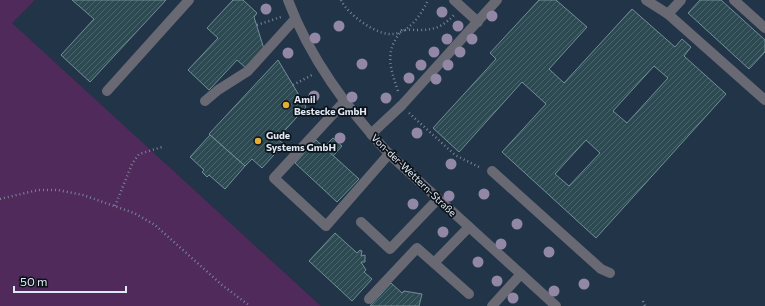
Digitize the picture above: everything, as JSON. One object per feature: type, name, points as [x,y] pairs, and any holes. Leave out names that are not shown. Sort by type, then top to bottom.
[{"type":"street","points":[[107,91],[189,0]]},
{"type":"street","name":"Von-der-Wettern-Straße","points":[[288,0],[294,16],[322,69],[344,102],[371,134],[389,154],[556,306]]},
{"type":"street","points":[[371,134],[402,105],[497,0]]},
{"type":"street","points":[[646,0],[668,14],[765,100]]},
{"type":"street","points":[[668,14],[681,0]]},
{"type":"street","points":[[734,0],[765,28]]},
{"type":"street","points":[[457,4],[478,22]]},
{"type":"street","points":[[205,101],[218,90],[248,71],[294,16]]},
{"type":"street","points":[[344,102],[274,178],[326,226],[389,154]]},
{"type":"street","points":[[492,171],[601,269],[610,273]]},
{"type":"street","points":[[361,222],[390,249],[438,199]]},
{"type":"street","points":[[434,263],[469,227]]},
{"type":"street","points":[[369,299],[417,248],[469,294]]},
{"type":"street","points":[[492,306],[521,274]]},
{"type":"path","points":[[341,0],[356,18],[373,28],[394,34],[402,30],[418,17],[428,0]]},
{"type":"path","points":[[402,30],[425,30],[440,27],[457,4]]},
{"type":"path","points":[[256,25],[294,16]]},
{"type":"path","points":[[402,30],[394,41],[390,56],[390,67],[402,105],[455,155],[468,163],[492,171]]},
{"type":"path","points":[[293,85],[322,69]]},
{"type":"path","points":[[115,206],[132,164],[139,154],[162,147]]},
{"type":"path","points":[[0,199],[38,190],[58,190],[83,195],[134,213],[155,225],[222,285],[250,306]]},
{"type":"path","points":[[643,301],[645,306]]},
{"type":"shaded area","points":[[0,0],[35,0],[12,23],[321,306],[0,306]]},
{"type":"shaded area","points":[[35,0],[765,0],[765,306],[321,306],[11,23]]},
{"type":"building","points":[[72,0],[166,0],[90,82],[61,55],[94,19]]},
{"type":"building","points":[[233,0],[243,0],[257,13],[254,17],[264,49],[246,68],[237,60],[209,90],[188,70],[218,38],[207,28]]},
{"type":"building","points":[[539,0],[556,0],[587,27],[549,69],[564,83],[632,9],[675,47],[682,39],[691,47],[684,56],[726,94],[596,238],[502,152],[546,104],[522,82],[459,152],[433,128],[496,59],[490,53]],"holes":[[[654,66],[668,78],[627,123],[613,111]],[[586,140],[600,153],[569,186],[555,174]]]},
{"type":"building","points":[[700,0],[721,0],[765,40],[765,52],[749,69],[688,13]]},
{"type":"building","points":[[278,60],[306,107],[277,139],[284,144],[262,168],[252,159],[245,166],[209,134]]},
{"type":"building","points":[[210,135],[245,166],[225,189],[209,175],[207,177],[202,172],[204,170],[190,157]]},
{"type":"building","points":[[333,138],[342,146],[333,156],[324,147]]},
{"type":"building","points":[[316,140],[359,179],[337,202],[295,163]]},
{"type":"building","points":[[335,233],[357,253],[360,250],[362,251],[361,256],[365,255],[365,262],[361,262],[366,270],[364,272],[372,279],[352,301],[309,261]]},
{"type":"building","points":[[391,283],[402,293],[404,291],[422,294],[419,306],[370,306]]},
{"type":"place","name":"Amil Bestecke GmbH","points":[[286,105]]},
{"type":"place","name":"Gude Systems GmbH","points":[[258,141]]}]
